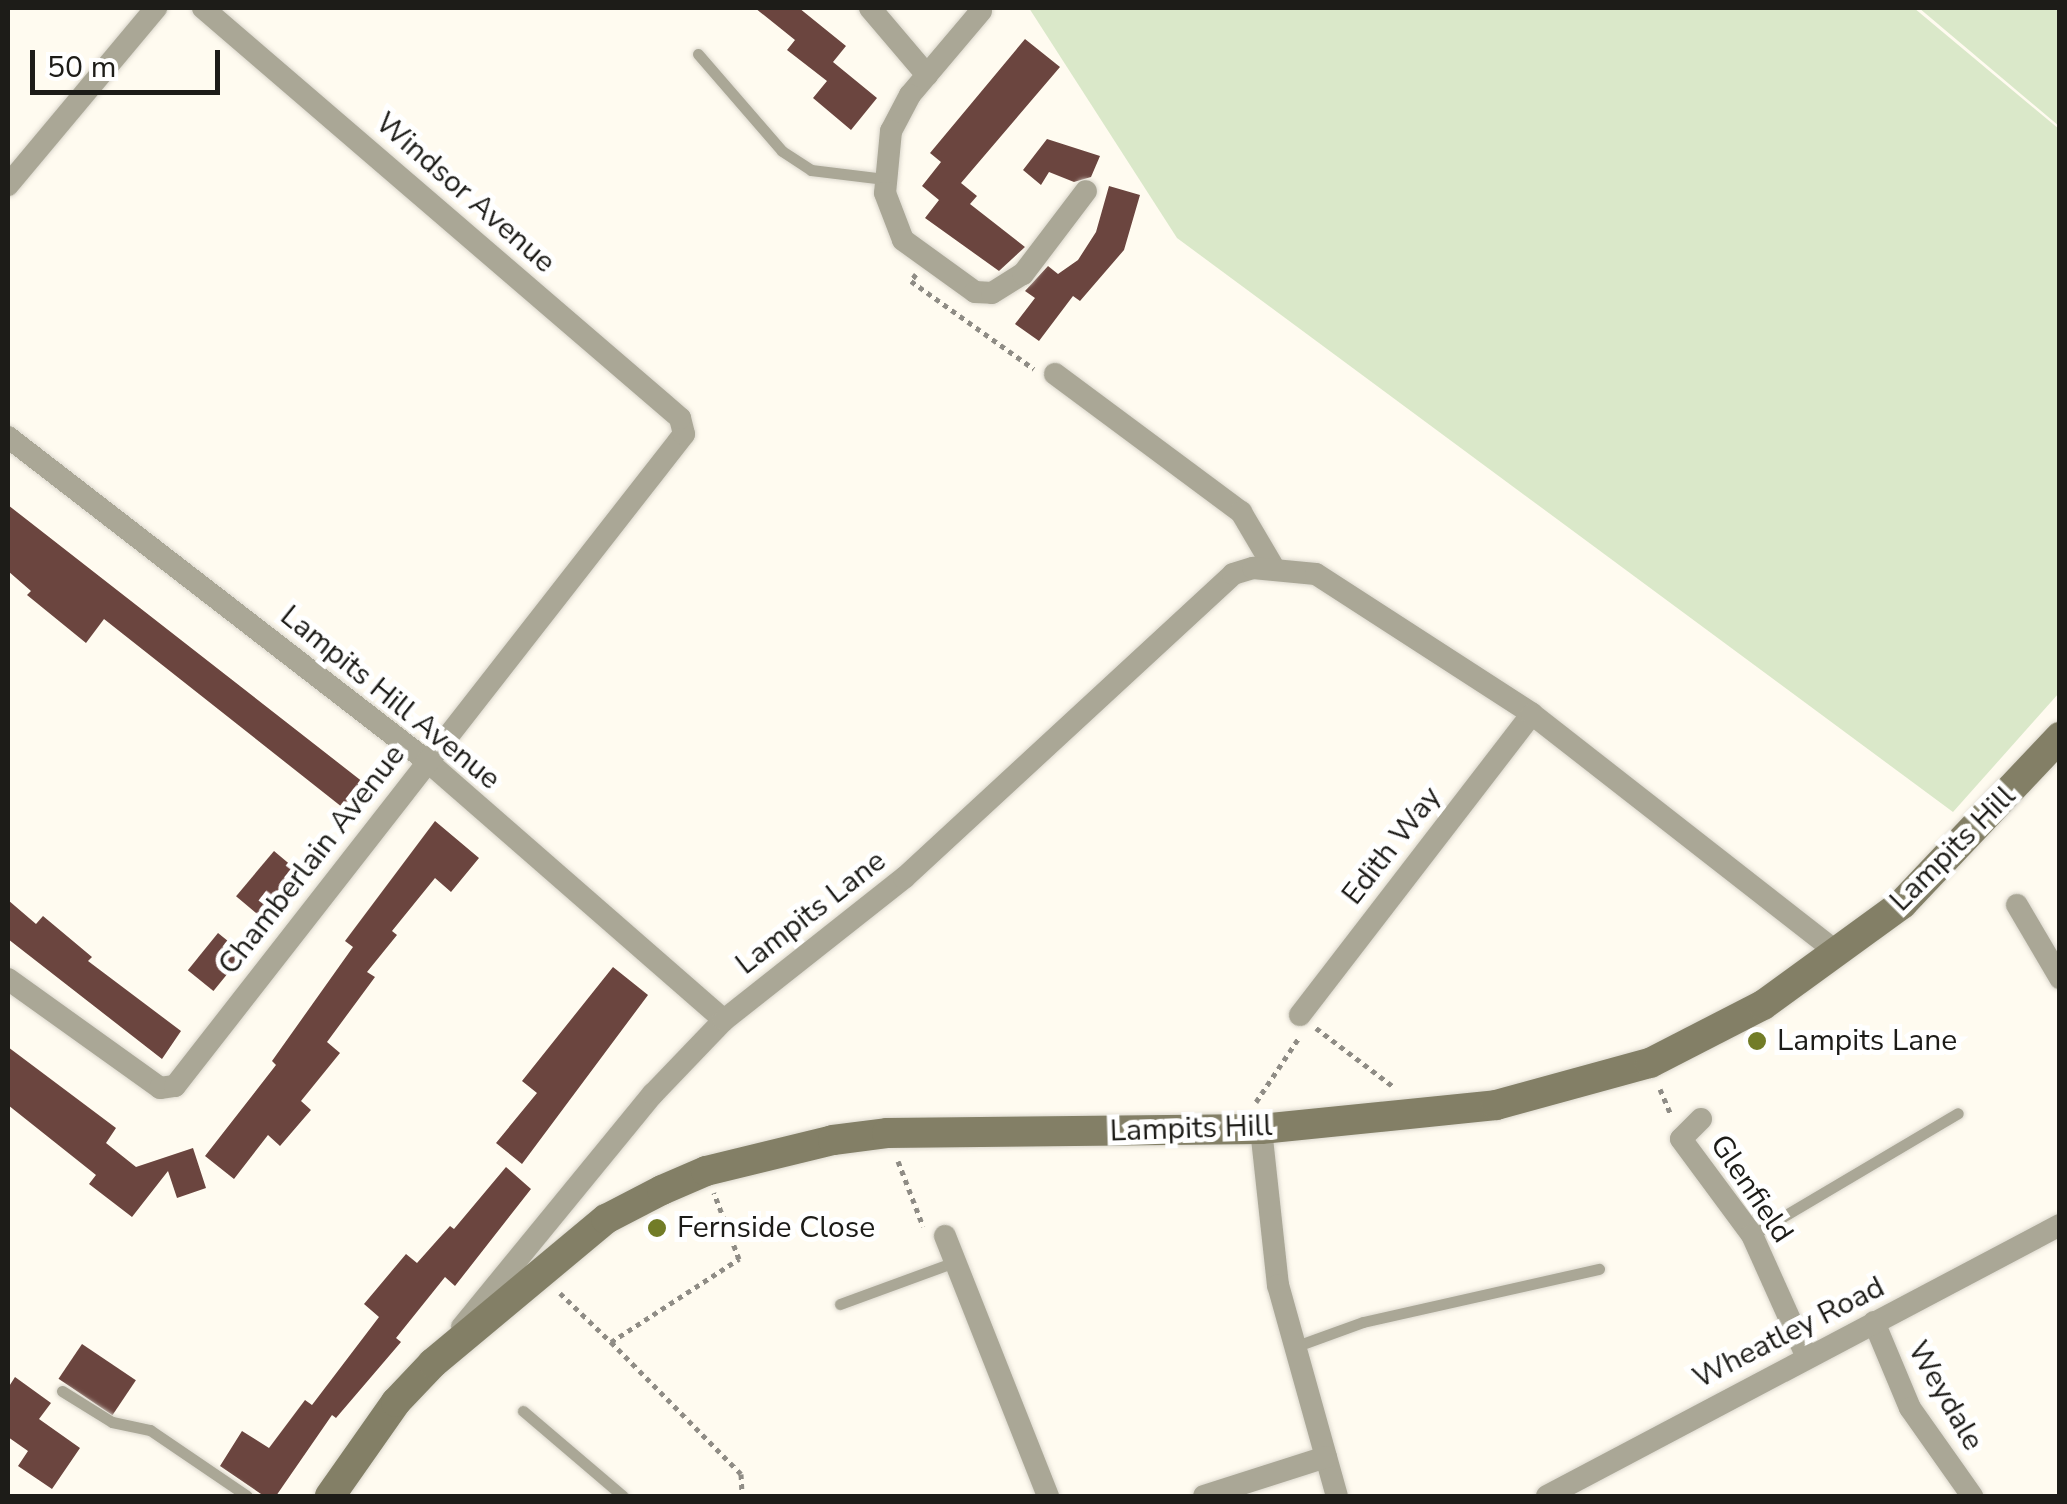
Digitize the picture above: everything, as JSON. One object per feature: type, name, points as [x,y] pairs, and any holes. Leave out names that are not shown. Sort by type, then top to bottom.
[{"type":"main road","name":"Lampits Hill","points":[[330,1496],[396,1402],[433,1363],[538,1271],[606,1218],[706,1172],[778,1151],[887,1133],[1261,1129],[1496,1105],[1650,1062],[1747,1015],[1838,953],[1956,852],[2060,738]]},
{"type":"street","points":[[8,185],[156,8]]},
{"type":"street","name":"Windsor Avenue","points":[[202,8],[685,427]]},
{"type":"street","points":[[870,8],[927,76]]},
{"type":"street","points":[[981,11],[927,76],[891,131],[884,178],[892,220],[926,260],[975,292],[1007,287],[1086,191]]},
{"type":"street","points":[[1055,374],[1241,512],[1274,568]]},
{"type":"street","name":"Chamberlain Avenue","points":[[8,980],[167,1090],[685,427]]},
{"type":"street","name":"Lampits Hill Avenue","points":[[8,437],[427,762],[724,1020]]},
{"type":"street","name":"Lampits Lane","points":[[433,1363],[653,1094],[724,1020],[904,878],[1233,574],[1274,568],[1316,574],[1532,714],[1838,953]]},
{"type":"street","name":"Edith Way","points":[[1300,1015],[1532,714]]},
{"type":"street","points":[[2017,904],[2060,978]]},
{"type":"street","name":"Glenfield","points":[[1701,1119],[1681,1138],[1752,1234],[1806,1354]]},
{"type":"street","points":[[1261,1129],[1278,1285],[1292,1348],[1337,1496]]},
{"type":"street","name":"Wheatley Road","points":[[1546,1496],[1806,1354],[2060,1225]]},
{"type":"street","points":[[944,1236],[1048,1496]]},
{"type":"street","name":"Weydale","points":[[1874,1322],[1910,1408],[1972,1496]]},
{"type":"street","points":[[1204,1496],[1326,1457]]},
{"type":"lane","points":[[698,54],[782,151],[811,170],[884,178]]},
{"type":"lane","points":[[1752,1234],[1958,1114]]},
{"type":"lane","points":[[840,1304],[955,1262]]},
{"type":"lane","points":[[1292,1348],[1363,1322],[1599,1269]]},
{"type":"lane","points":[[62,1391],[112,1422],[150,1430],[247,1496]]},
{"type":"lane","points":[[523,1411],[623,1496]]},
{"type":"path","points":[[926,260],[911,281],[1042,375],[1055,374]]},
{"type":"path","points":[[1261,1129],[1255,1103],[1304,1039],[1289,1027],[1300,1015],[1426,1112]]},
{"type":"path","points":[[1650,1062],[1681,1138]]},
{"type":"path","points":[[887,1133],[926,1234],[944,1236]]},
{"type":"path","points":[[611,1342],[739,1259],[706,1172]]},
{"type":"path","points":[[538,1271],[741,1474],[742,1496]]},
{"type":"green space","points":[[1029,8],[1914,8],[2059,129],[2059,693],[1953,812],[1177,238]]},
{"type":"green space","points":[[1919,8],[2059,8],[2059,126]]},
{"type":"building","points":[[755,8],[799,8],[846,46],[833,62],[877,98],[851,130],[813,98],[827,81],[787,50],[795,40]]},
{"type":"building","points":[[1025,39],[1060,67],[961,183],[977,196],[970,204],[1025,247],[999,271],[925,218],[939,200],[922,186],[941,162],[930,153]]},
{"type":"building","points":[[1047,139],[1100,156],[1091,177],[1074,182],[1049,172],[1041,185],[1023,170]]},
{"type":"building","points":[[1109,186],[1140,195],[1124,250],[1080,301],[1073,296],[1039,341],[1015,324],[1035,298],[1025,291],[1048,266],[1058,274],[1078,260],[1096,232]]},
{"type":"building","points":[[8,505],[368,786],[347,811],[104,619],[86,643],[27,595],[31,591],[8,571]]},
{"type":"building","points":[[435,821],[479,858],[451,892],[435,878],[392,931],[397,935],[367,972],[375,977],[327,1042],[340,1053],[301,1101],[311,1110],[280,1146],[268,1135],[234,1179],[205,1156],[276,1065],[272,1061],[353,947],[345,941]]},
{"type":"building","points":[[274,851],[305,877],[267,922],[236,896]]},
{"type":"building","points":[[8,900],[36,924],[43,916],[92,957],[88,961],[181,1031],[162,1059],[8,939]]},
{"type":"building","points":[[218,933],[244,954],[213,991],[188,970]]},
{"type":"building","points":[[613,967],[648,995],[522,1164],[496,1143],[537,1093],[522,1081]]},
{"type":"building","points":[[8,1047],[116,1128],[106,1143],[136,1167],[193,1148],[206,1188],[177,1198],[168,1171],[132,1217],[89,1184],[96,1175],[8,1105]]},
{"type":"building","points":[[506,1167],[531,1189],[455,1286],[445,1277],[396,1338],[401,1342],[336,1418],[332,1415],[276,1496],[264,1496],[220,1466],[242,1431],[269,1448],[305,1400],[312,1405],[379,1317],[364,1304],[406,1254],[417,1263],[450,1226],[454,1229]]},
{"type":"building","points":[[82,1344],[136,1380],[112,1415],[59,1379]]},
{"type":"building","points":[[15,1377],[51,1403],[39,1419],[80,1448],[52,1489],[18,1466],[28,1451],[8,1437],[8,1388]]},
{"type":"place","name":"Lampits Lane","points":[[1757,1041]]},
{"type":"place","name":"Fernside Close","points":[[657,1228]]}]
